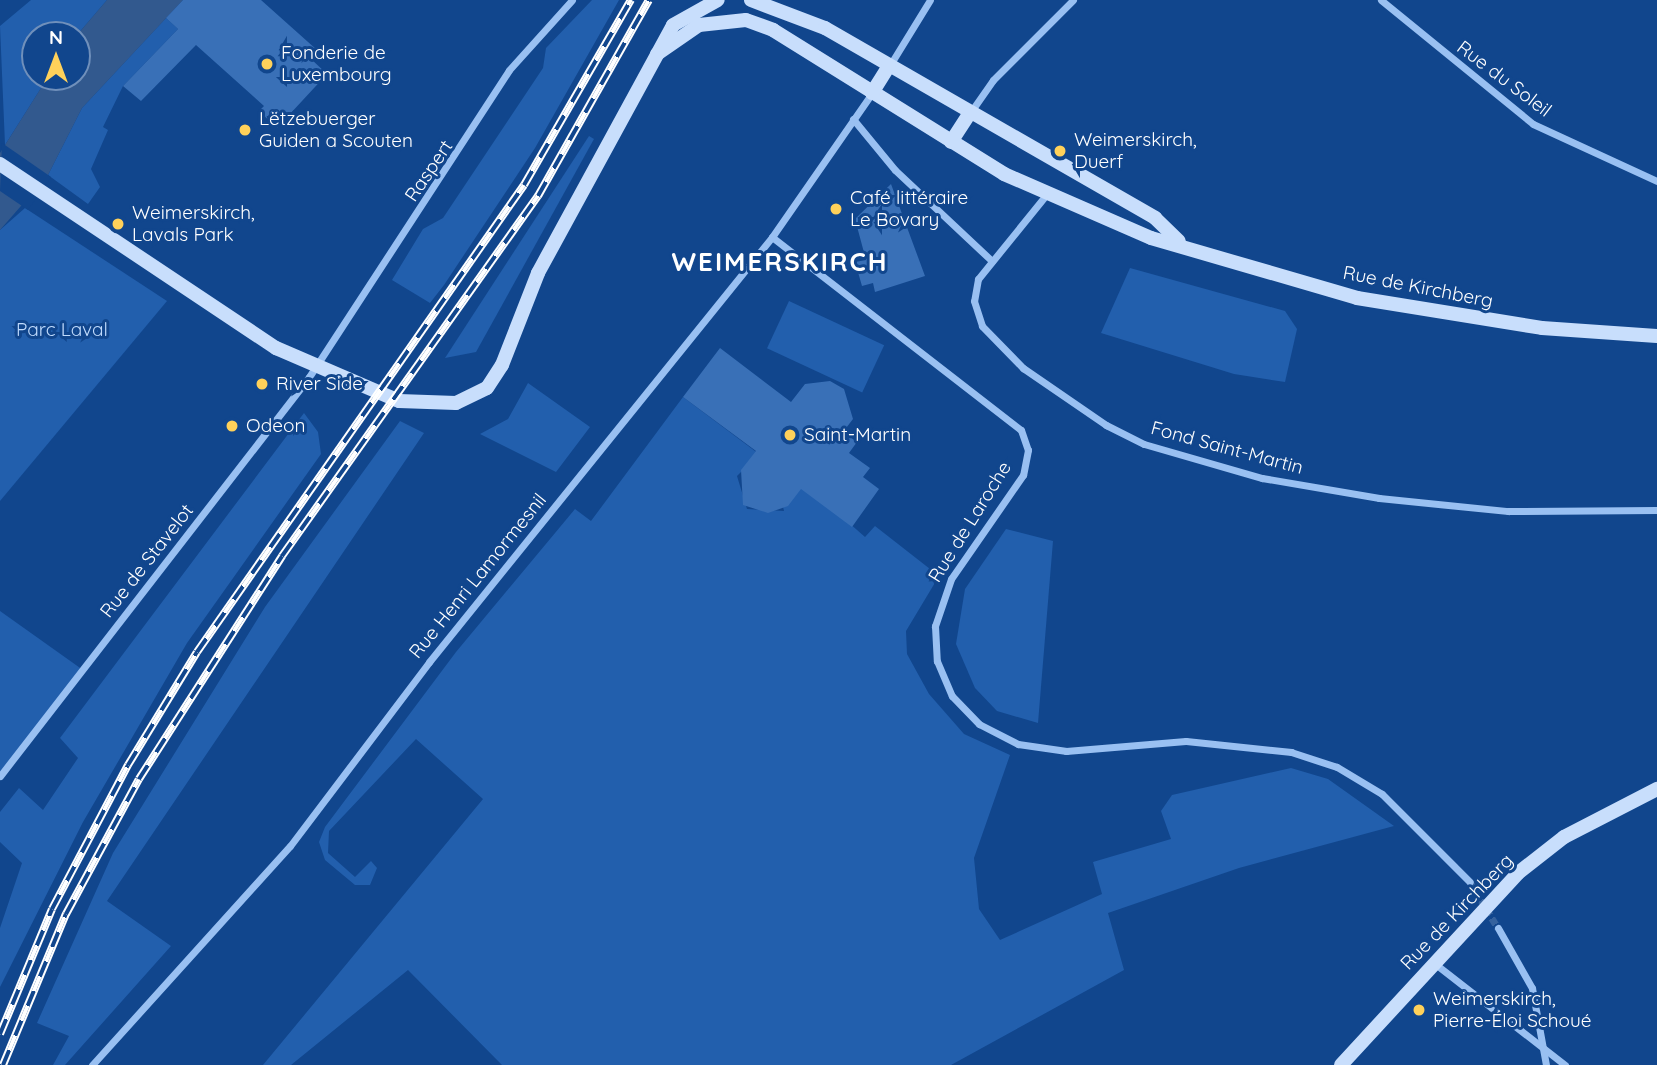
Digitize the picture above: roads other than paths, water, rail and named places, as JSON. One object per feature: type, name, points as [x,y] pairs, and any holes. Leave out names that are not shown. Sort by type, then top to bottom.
[{"type":"main road","points":[[0,164],[276,348],[399,401],[424,404],[456,403],[487,388],[538,273],[673,25],[718,0]]},
{"type":"main road","name":"Rue de Kirchberg","points":[[751,0],[825,28],[1155,218],[1179,242]]},
{"type":"main road","name":"Rue de Kirchberg","points":[[657,54],[699,25],[746,20],[1046,195],[1151,238],[1179,242],[1357,298],[1542,328],[1657,336]]},
{"type":"main road","points":[[872,93],[889,66]]},
{"type":"main road","points":[[951,142],[970,113]]},
{"type":"main road","name":"Rue de Kirchberg","points":[[1341,1065],[1518,873],[1564,837],[1657,789]]},
{"type":"street","name":"Raspert","points":[[318,365],[509,70],[572,0]]},
{"type":"street","points":[[889,66],[930,0]]},
{"type":"street","points":[[970,113],[993,80],[1073,0]]},
{"type":"street","name":"Rue du Soleil","points":[[1381,0],[1533,124],[1657,181]]},
{"type":"street","name":"Rue Henri Lamormesnil","points":[[92,1065],[290,846],[429,662],[772,237],[872,93]]},
{"type":"street","points":[[853,119],[895,170],[992,261]]},
{"type":"street","name":"Fond Saint-Martin","points":[[1046,195],[978,278],[974,301],[982,326],[1042,383],[1144,444],[1262,478],[1379,498],[1508,511],[1657,510]]},
{"type":"street","name":"Rue de Laroche","points":[[772,237],[1021,430],[1028,450],[1023,475],[951,579],[935,626],[937,661],[952,696],[979,724],[1018,744],[1066,751],[1186,741],[1291,752],[1336,767],[1382,794],[1470,882]]},
{"type":"street","name":"Rue de Stavelot","points":[[0,776],[318,365]]},
{"type":"street","points":[[1498,928],[1532,988],[1547,1056],[1546,1065]]},
{"type":"street","points":[[1434,962],[1470,985],[1547,1056],[1565,1065]]},
{"type":"tunnel","points":[[1470,882],[1498,928]]},
{"type":"railway","points":[[0,1034],[52,909],[128,765],[197,652],[524,185],[631,0]]},
{"type":"railway","points":[[3,1065],[66,914],[139,779],[282,556],[538,196],[649,0]]},
{"type":"place","name":"Fonderie de Luxembourg","points":[[267,64]]},
{"type":"place","name":"Lëtzebuerger Guiden a Scouten","points":[[245,130]]},
{"type":"place","name":"Weimerskirch, Duerf","points":[[1060,151]]},
{"type":"place","name":"Café littéraire Le Bovary","points":[[836,209]]},
{"type":"place","name":"Weimerskirch, Lavals Park","points":[[118,224]]},
{"type":"place","name":"River Side","points":[[262,384]]},
{"type":"place","name":"Odeon","points":[[232,426]]},
{"type":"place","name":"Saint-Martin","points":[[790,435]]},
{"type":"place","name":"Weimerskirch, Pierre-Éloi Schoué","points":[[1419,1010]]},
{"type":"district","name":"WEIMERSKIRCH","points":[[780,262]]},
{"type":"park label","name":"Parc Laval","points":[[62,330]]}]
